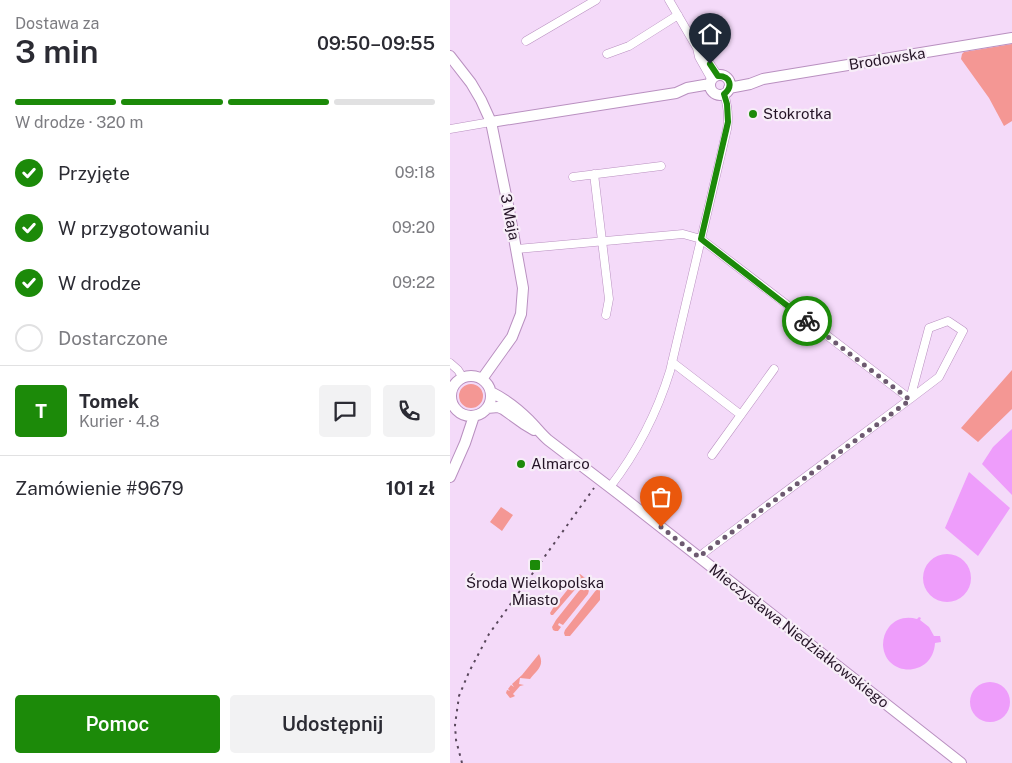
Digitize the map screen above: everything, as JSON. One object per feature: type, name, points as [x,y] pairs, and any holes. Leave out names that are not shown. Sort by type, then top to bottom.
[{"type":"street","points":[[526,41],[596,0]]},
{"type":"street","points":[[669,0],[697,48],[703,54],[715,94],[719,95],[727,88]]},
{"type":"street","points":[[607,54],[629,46],[678,15]]},
{"type":"street","name":"Brodowska","points":[[727,88],[750,84],[762,79],[1012,38]]},
{"type":"street","name":"3 Maja","points":[[450,56],[481,100],[491,122],[523,288],[521,314],[512,337],[482,379]]},
{"type":"street","points":[[450,129],[676,93],[687,94],[713,83],[721,76],[726,78],[728,122],[664,391],[648,427],[610,487]]},
{"type":"street","points":[[573,177],[661,166]]},
{"type":"street","points":[[594,174],[609,299],[606,315]]},
{"type":"street","points":[[517,249],[683,234],[701,239],[910,400]]},
{"type":"street","points":[[699,557],[910,400],[939,377],[963,331],[948,321],[929,328],[910,400]]},
{"type":"street","points":[[672,362],[741,415]]},
{"type":"street","points":[[450,363],[463,378]]},
{"type":"street","points":[[712,455],[774,369]]},
{"type":"street","points":[[471,376],[482,379],[488,384],[491,392],[487,408],[484,412],[474,416],[460,413],[451,401],[455,383],[471,376]]},
{"type":"street","name":"Mieczysława Niedziałkowskiego","points":[[491,392],[528,419],[542,434]]},
{"type":"street","name":"Mieczysława Niedziałkowskiego","points":[[487,408],[498,407],[503,409],[542,434],[961,763]]},
{"type":"street","points":[[450,477],[474,416]]},
{"type":"shaded area","points":[[1012,44],[1012,121],[1004,126],[989,98],[961,59],[964,52]]},
{"type":"shaded area","points":[[1012,370],[1012,409],[978,442],[961,428]]},
{"type":"shaded area","points":[[471,384],[480,387],[483,396],[480,405],[471,408],[462,405],[459,396],[462,387]]},
{"type":"shaded area","points":[[1012,429],[1012,495],[982,464],[993,447]]},
{"type":"shaded area","points":[[969,472],[1010,508],[978,556],[945,528]]},
{"type":"shaded area","points":[[501,507],[513,515],[502,531],[490,522]]},
{"type":"shaded area","points":[[947,554],[956,556],[964,561],[969,569],[971,578],[969,587],[964,595],[956,600],[947,602],[938,600],[930,595],[925,587],[923,578],[925,569],[930,561],[938,556]]},
{"type":"shaded area","points":[[580,574],[585,578],[551,615],[550,613],[553,608]]},
{"type":"shaded area","points":[[590,577],[592,579],[588,594],[563,625],[559,623],[558,625],[561,627],[558,631],[553,630],[552,627],[556,620]]},
{"type":"shaded area","points":[[600,585],[600,600],[570,636],[565,636],[565,630]]},
{"type":"shaded area","points":[[919,617],[929,627],[934,636],[940,636],[941,642],[935,643],[932,654],[926,663],[918,668],[900,668],[892,664],[886,656],[883,645],[884,635],[889,627],[898,620],[906,618],[917,619]]},
{"type":"shaded area","points":[[539,654],[541,665],[530,679],[520,678],[519,684],[524,685],[520,686],[513,694],[515,696],[510,698],[506,693],[507,690],[510,691],[508,689],[511,685],[514,687],[512,684]]},
{"type":"shaded area","points":[[986,682],[994,682],[1001,685],[1007,691],[1010,702],[1007,713],[1001,719],[994,722],[986,722],[979,719],[973,713],[970,706],[970,698],[973,691],[979,685]]},
{"type":"railway","points":[[462,763],[456,740],[455,725],[459,696],[469,672],[489,634],[594,488]]},
{"type":"way so far","points":[[661,527],[699,557],[910,400],[807,321]]},
{"type":"place","name":"Stokrotka","points":[[753,114]]},
{"type":"place","name":"Almarco","points":[[521,464]]},
{"type":"place","name":"Środa Wielkopolska Miasto","points":[[535,565]]},
{"type":"route","points":[[710,64],[718,76],[726,78],[729,84],[728,92],[724,94],[727,104],[728,122],[701,239],[807,321]]}]
